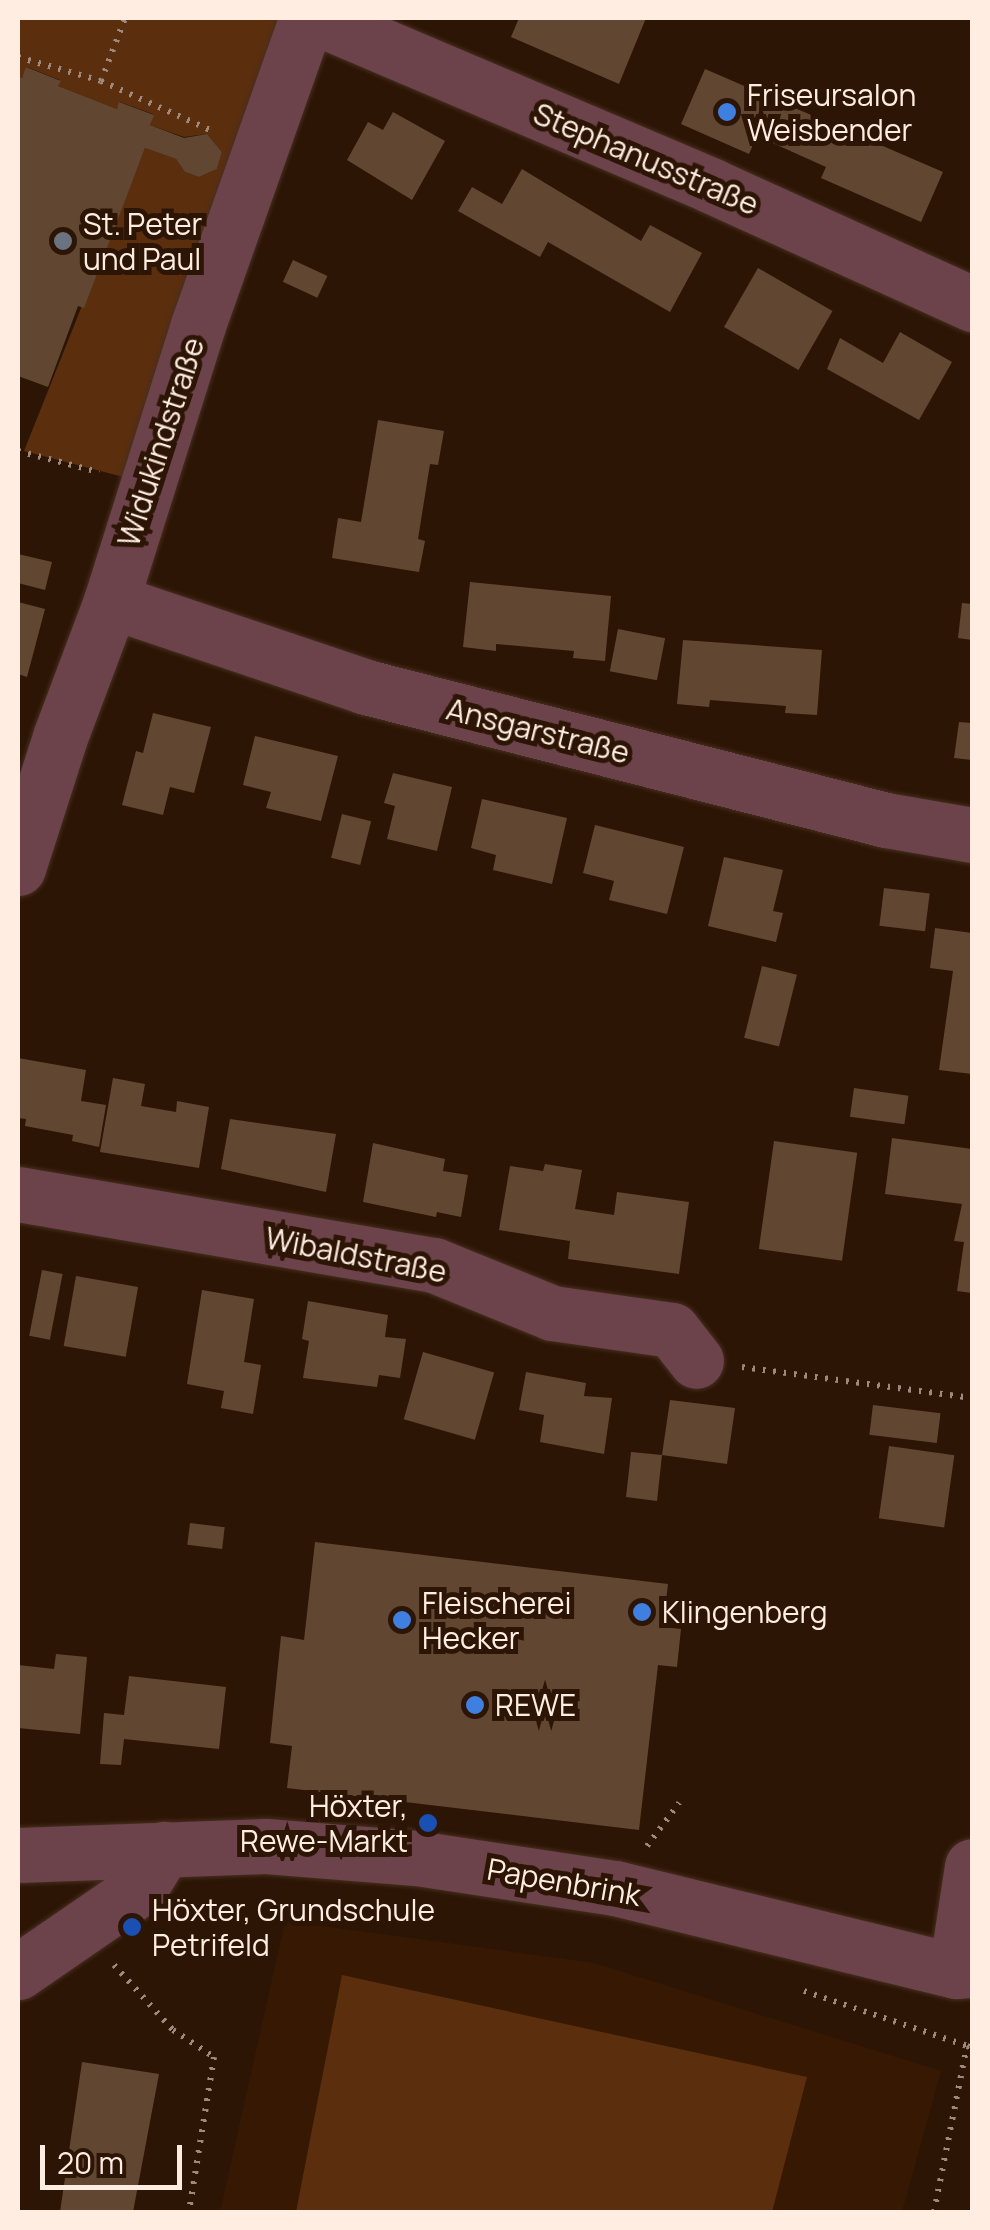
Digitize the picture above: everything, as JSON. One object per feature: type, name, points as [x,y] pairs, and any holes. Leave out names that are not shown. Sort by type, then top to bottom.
[{"type":"street","name":"Widukindstraße","points":[[18,868],[38,731],[111,601],[306,18]]},
{"type":"street","name":"Stephanusstraße","points":[[317,18],[712,186],[972,304]]},
{"type":"street","name":"Ansgarstraße","points":[[111,601],[366,687],[886,820],[972,834]]},
{"type":"street","name":"Wibaldstraße","points":[[18,1194],[434,1265],[552,1314],[672,1330],[696,1361]]},
{"type":"street","name":"Papenbrink","points":[[18,1855],[266,1846],[416,1858],[615,1888],[967,1975]]},
{"type":"street","points":[[18,1972],[140,1888],[164,1849]]},
{"type":"street","points":[[967,1975],[972,1866]]},
{"type":"path","points":[[102,81],[125,18]]},
{"type":"path","points":[[18,56],[102,81],[210,130]]},
{"type":"path","points":[[18,452],[147,484]]},
{"type":"path","points":[[696,1361],[972,1398]]},
{"type":"path","points":[[85,1929],[173,2030],[214,2057],[189,2212]]},
{"type":"path","points":[[934,2212],[967,2046],[972,2048]]},
{"type":"shaded area","points":[[18,18],[278,18],[131,479],[24,451],[145,148],[176,159],[185,172],[199,177],[217,169],[222,152],[207,134],[184,137],[150,125],[153,114],[120,102],[117,109],[58,86],[60,80],[27,67],[22,78],[18,76]]},
{"type":"shaded area","points":[[285,1921],[594,1963],[941,2071],[902,2212],[220,2212]]},
{"type":"shaded area","points":[[342,1975],[807,2077],[772,2212],[296,2212]]},
{"type":"building","points":[[519,18],[646,18],[619,84],[511,37]]},
{"type":"building","name":"St. Peter und Paul","points":[[26,67],[61,81],[58,86],[117,109],[119,102],[154,115],[150,125],[184,138],[207,134],[222,152],[217,169],[199,177],[185,172],[176,159],[145,148],[84,308],[78,306],[48,387],[18,376],[18,76],[22,78]]},
{"type":"building","points":[[705,69],[943,172],[921,222],[821,178],[826,167],[757,136],[749,154],[681,124]]},
{"type":"building","points":[[393,112],[445,141],[412,200],[347,160],[368,122],[383,130]]},
{"type":"building","points":[[522,169],[641,241],[650,225],[702,253],[670,312],[548,242],[540,257],[458,211],[472,187],[502,204]]},
{"type":"building","points":[[293,260],[327,276],[317,298],[283,282]]},
{"type":"building","points":[[758,268],[832,311],[798,370],[724,327]]},
{"type":"building","points":[[900,332],[952,362],[919,420],[827,369],[840,338],[883,363]]},
{"type":"building","points":[[378,420],[444,431],[438,465],[430,464],[418,539],[425,541],[419,572],[332,558],[338,518],[361,522]]},
{"type":"building","points":[[18,554],[52,562],[45,590],[18,583]]},
{"type":"building","points":[[470,582],[611,596],[605,661],[573,658],[574,651],[496,644],[496,651],[463,647]]},
{"type":"building","points":[[18,602],[45,609],[27,677],[18,674]]},
{"type":"building","points":[[962,603],[972,604],[972,640],[958,638]]},
{"type":"building","points":[[618,629],[665,638],[657,680],[610,671]]},
{"type":"building","points":[[683,640],[822,650],[817,715],[785,713],[786,706],[710,700],[709,707],[677,704]]},
{"type":"building","points":[[153,713],[211,727],[194,793],[170,787],[163,815],[122,805],[136,751],[143,753]]},
{"type":"building","points":[[959,722],[972,723],[972,760],[954,758]]},
{"type":"building","points":[[255,736],[338,756],[321,821],[266,808],[271,792],[243,785]]},
{"type":"building","points":[[393,773],[452,787],[437,851],[387,839],[395,806],[384,803]]},
{"type":"building","points":[[482,799],[567,818],[552,884],[493,870],[496,855],[471,848]]},
{"type":"building","points":[[342,814],[371,821],[360,865],[331,858]]},
{"type":"building","points":[[595,825],[684,847],[667,914],[609,900],[614,881],[583,873]]},
{"type":"building","points":[[724,857],[783,870],[773,911],[783,913],[776,942],[708,926]]},
{"type":"building","points":[[884,888],[930,894],[925,931],[879,926]]},
{"type":"building","points":[[935,928],[972,933],[972,1074],[939,1070],[953,971],[930,968]]},
{"type":"building","points":[[762,966],[797,975],[779,1047],[744,1038]]},
{"type":"building","points":[[18,1058],[86,1070],[81,1101],[106,1105],[99,1147],[72,1141],[73,1135],[25,1126],[26,1119],[18,1118]]},
{"type":"building","points":[[113,1078],[145,1084],[141,1106],[176,1112],[177,1101],[209,1107],[199,1168],[100,1152]]},
{"type":"building","points":[[854,1088],[908,1096],[904,1124],[850,1117]]},
{"type":"building","points":[[230,1119],[336,1134],[326,1192],[221,1169]]},
{"type":"building","points":[[892,1138],[972,1149],[972,1293],[957,1291],[964,1242],[954,1241],[962,1204],[885,1194]]},
{"type":"building","points":[[774,1141],[857,1153],[842,1261],[759,1249]]},
{"type":"building","points":[[373,1143],[445,1159],[443,1171],[468,1175],[461,1217],[437,1212],[436,1217],[363,1202]]},
{"type":"building","points":[[545,1164],[582,1170],[575,1209],[614,1215],[617,1192],[689,1202],[679,1274],[568,1259],[570,1241],[499,1230],[510,1166],[543,1171]]},
{"type":"building","points":[[42,1270],[63,1274],[50,1340],[29,1336]]},
{"type":"building","points":[[76,1276],[138,1287],[126,1357],[64,1346]]},
{"type":"building","points":[[202,1290],[254,1299],[244,1362],[261,1365],[253,1414],[221,1408],[224,1391],[187,1384]]},
{"type":"building","points":[[308,1301],[388,1315],[385,1337],[406,1339],[400,1378],[379,1375],[377,1387],[303,1378],[309,1341],[302,1339]]},
{"type":"building","points":[[423,1352],[494,1372],[475,1440],[404,1419]]},
{"type":"building","points":[[526,1372],[586,1383],[584,1396],[612,1398],[604,1454],[540,1442],[544,1415],[519,1410]]},
{"type":"building","points":[[670,1400],[735,1408],[727,1464],[662,1455]]},
{"type":"building","points":[[873,1405],[940,1413],[937,1443],[869,1435]]},
{"type":"building","points":[[889,1446],[954,1455],[944,1527],[879,1518]]},
{"type":"building","points":[[631,1452],[662,1455],[657,1501],[626,1497]]},
{"type":"building","points":[[190,1523],[225,1527],[222,1549],[187,1545]]},
{"type":"building","name":"REWE","points":[[315,1542],[668,1584],[663,1627],[681,1629],[677,1667],[658,1665],[639,1830],[287,1788],[292,1746],[270,1743],[281,1636],[304,1640]]},
{"type":"building","points":[[56,1654],[87,1657],[80,1734],[18,1728],[18,1665],[54,1669]]},
{"type":"building","points":[[129,1676],[226,1687],[219,1749],[124,1739],[121,1765],[100,1764],[104,1713],[124,1715]]},
{"type":"building","points":[[82,2062],[159,2074],[133,2212],[60,2212]]},
{"type":"place","name":"Friseursalon Weisbender","points":[[727,112]]},
{"type":"place","name":"St. Peter und Paul","points":[[63,241]]},
{"type":"place","name":"Klingenberg","points":[[642,1612]]},
{"type":"place","name":"Fleischerei Hecker","points":[[402,1620]]},
{"type":"place","name":"REWE","points":[[475,1705]]},
{"type":"place","name":"Höxter, Rewe-Markt","points":[[428,1823]]},
{"type":"place","name":"Höxter, Grundschule Petrifeld","points":[[132,1927]]}]
